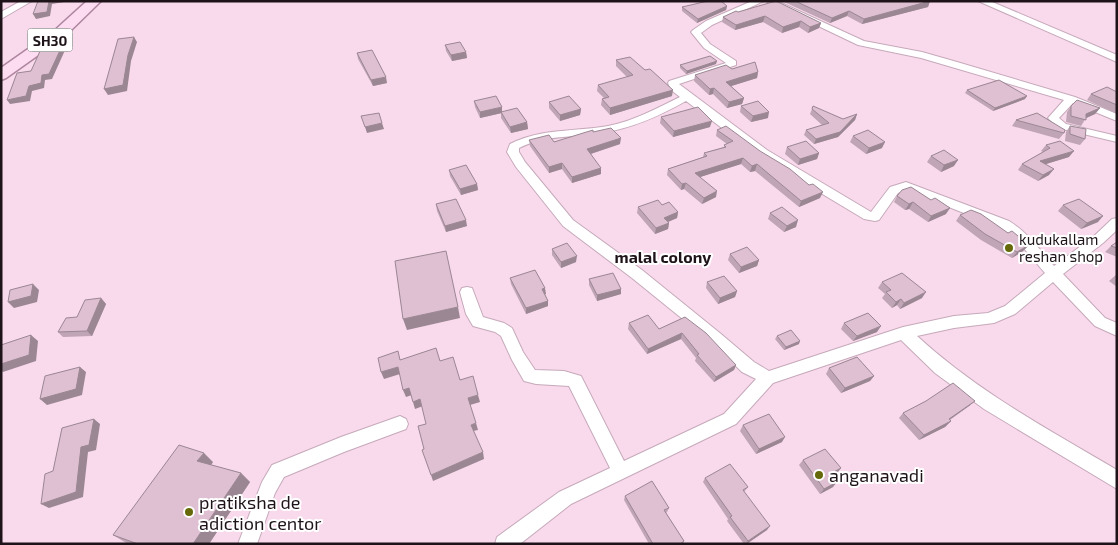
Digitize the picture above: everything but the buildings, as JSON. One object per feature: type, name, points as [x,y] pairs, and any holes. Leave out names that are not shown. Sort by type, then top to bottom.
[{"type":"main road","name":"SH30","points":[[1,75],[60,33],[95,1]]},
{"type":"street","points":[[1,16],[28,1]]},
{"type":"street","points":[[760,1],[709,24],[696,32],[703,43],[732,63],[679,80],[673,83],[675,88],[757,149],[868,216],[875,217],[894,190],[906,186],[1004,224],[1018,233],[1100,322],[1117,330]]},
{"type":"street","points":[[770,1],[861,43],[922,55],[1071,99],[1117,118]]},
{"type":"street","points":[[982,1],[1117,59]]},
{"type":"street","points":[[687,97],[649,117],[609,129],[540,137],[519,142],[514,146],[513,152],[542,193],[568,223],[637,274],[716,338],[748,367],[768,378]]},
{"type":"street","points":[[1071,99],[1053,118],[1062,126],[1117,139]]},
{"type":"street","points":[[504,544],[565,498],[730,419],[768,378],[902,333],[954,322],[989,319],[1010,310],[1098,240],[1117,222]]},
{"type":"street","points":[[467,292],[473,314],[478,322],[499,327],[507,332],[517,355],[530,376],[541,379],[568,378],[575,381],[621,472]]},
{"type":"street","points":[[902,333],[941,368],[990,404],[1117,480]]},
{"type":"street","points":[[247,544],[268,488],[278,471],[341,444],[400,424]]},
{"type":"place","name":"kudukallam reshan shop","points":[[1009,248]]},
{"type":"place","name":"anganavadi","points":[[819,475]]},
{"type":"place","name":"pratiksha de adiction centor","points":[[189,512]]},
{"type":"district","name":"malal colony","points":[[663,256]]}]
